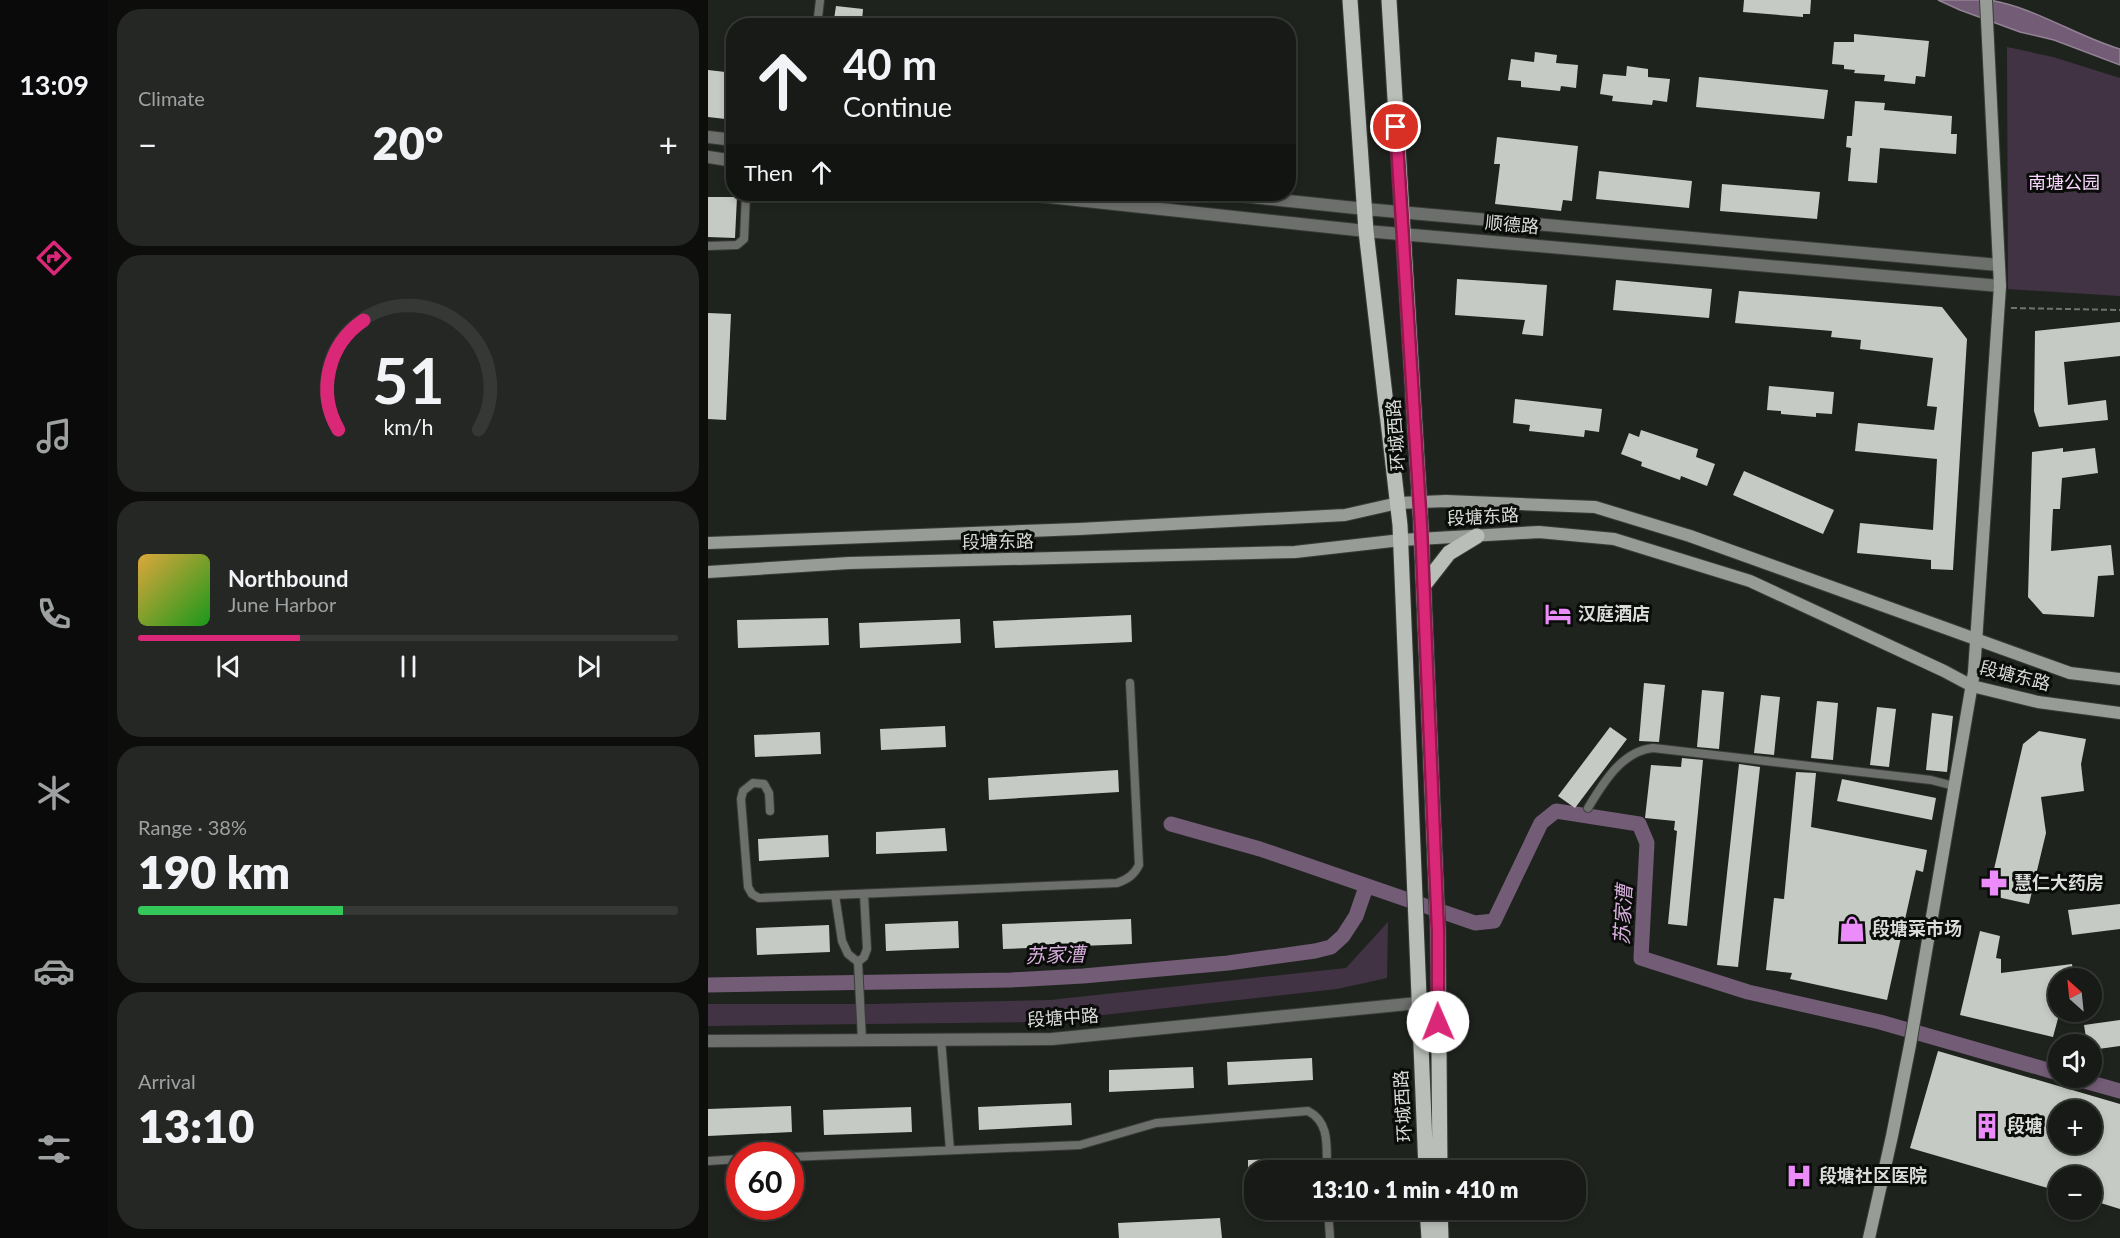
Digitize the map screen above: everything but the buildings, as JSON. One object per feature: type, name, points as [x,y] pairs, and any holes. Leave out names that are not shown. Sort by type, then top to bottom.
[{"type":"main road","name":"环城西路","points":[[1350,0],[1366,231],[1401,540],[1426,1160]]},
{"type":"main road","name":"环城西路","points":[[1389,0],[1422,538],[1438,932],[1440,1160]]},
{"type":"main road","points":[[1869,1238],[1910,1045],[1972,686],[1977,638],[2000,286],[1986,4]]},
{"type":"main road","name":"段塘东路","points":[[708,543],[1079,529],[1345,515],[1398,503],[1420,502],[1595,507],[1690,536],[2070,673],[2120,679]]},
{"type":"main road","name":"段塘东路","points":[[708,572],[849,563],[1295,552],[1422,538],[1539,532],[1614,539],[1750,581],[1972,686],[2038,702],[2120,713]]},
{"type":"main road","points":[[1424,585],[1449,553],[1477,536]]},
{"type":"main road","points":[[1428,1220],[1429,1238]]},
{"type":"main road","points":[[1440,1220],[1441,1238]]},
{"type":"street","points":[[708,137],[726,139]]},
{"type":"street","points":[[708,158],[726,160]]},
{"type":"street","name":"顺德路","points":[[1086,201],[1366,231],[2000,286]]},
{"type":"street","name":"顺德路","points":[[1289,201],[1999,265]]},
{"type":"street","name":"段塘中路","points":[[708,1041],[1052,1039],[1418,1004]]},
{"type":"lane","points":[[818,18],[820,0]]},
{"type":"lane","points":[[708,246],[737,245],[744,239],[746,201]]},
{"type":"lane","points":[[770,812],[769,794],[764,784],[753,783],[743,791],[741,799],[748,887],[752,894],[759,898],[1117,883],[1127,880],[1135,873],[1139,865],[1130,683]]},
{"type":"lane","points":[[1588,808],[1607,777],[1635,753],[1653,748],[1931,780],[1954,786]]},
{"type":"lane","points":[[858,962],[864,957],[867,949],[864,894]]},
{"type":"lane","points":[[836,895],[842,941],[848,954],[858,962],[861,1040]]},
{"type":"lane","points":[[941,1039],[950,1150]]},
{"type":"lane","points":[[804,1156],[1080,1145],[1156,1123],[1308,1111],[1316,1115],[1323,1123],[1326,1160]]},
{"type":"lane","points":[[708,1161],[726,1160]]},
{"type":"lane","points":[[1329,1220],[1330,1238]]},
{"type":"path","points":[[1999,308],[2120,310]]},
{"type":"green space","name":"南塘公园","points":[[2007,47],[2053,57],[2120,78],[2120,296],[2008,289]]},
{"type":"green space","points":[[1388,922],[1387,978],[1337,989],[1040,1022],[708,1026],[708,1004],[874,1004],[1050,1000],[1346,968]]},
{"type":"shaded area","points":[[1938,0],[1989,0],[2039,15],[2120,49],[2120,65],[2054,40],[2020,32]]},
{"type":"waterway","name":"苏家漕","points":[[1171,824],[1260,849],[1475,923],[1494,921],[1541,823],[1556,811],[1639,824],[1647,843],[1641,958],[1748,992],[1880,1022],[2048,1070]]},
{"type":"waterway","name":"苏家漕","points":[[708,985],[1011,980],[1083,976],[1228,963],[1315,951],[1331,947],[1343,936],[1356,916],[1366,887]]},
{"type":"waterway","name":"苏家漕","points":[[2102,1086],[2120,1091]]},
{"type":"place","name":"汉庭酒店","points":[[1558,614]]},
{"type":"place","name":"慧仁大药房","points":[[1994,883]]},
{"type":"place","name":"段塘菜市场","points":[[1852,929]]},
{"type":"place","name":"段塘","points":[[1987,1126]]},
{"type":"place","name":"段塘社区医院","points":[[1799,1176]]},
{"type":"route","points":[[1396,127],[1421,526],[1438,932],[1438,1022]]}]
